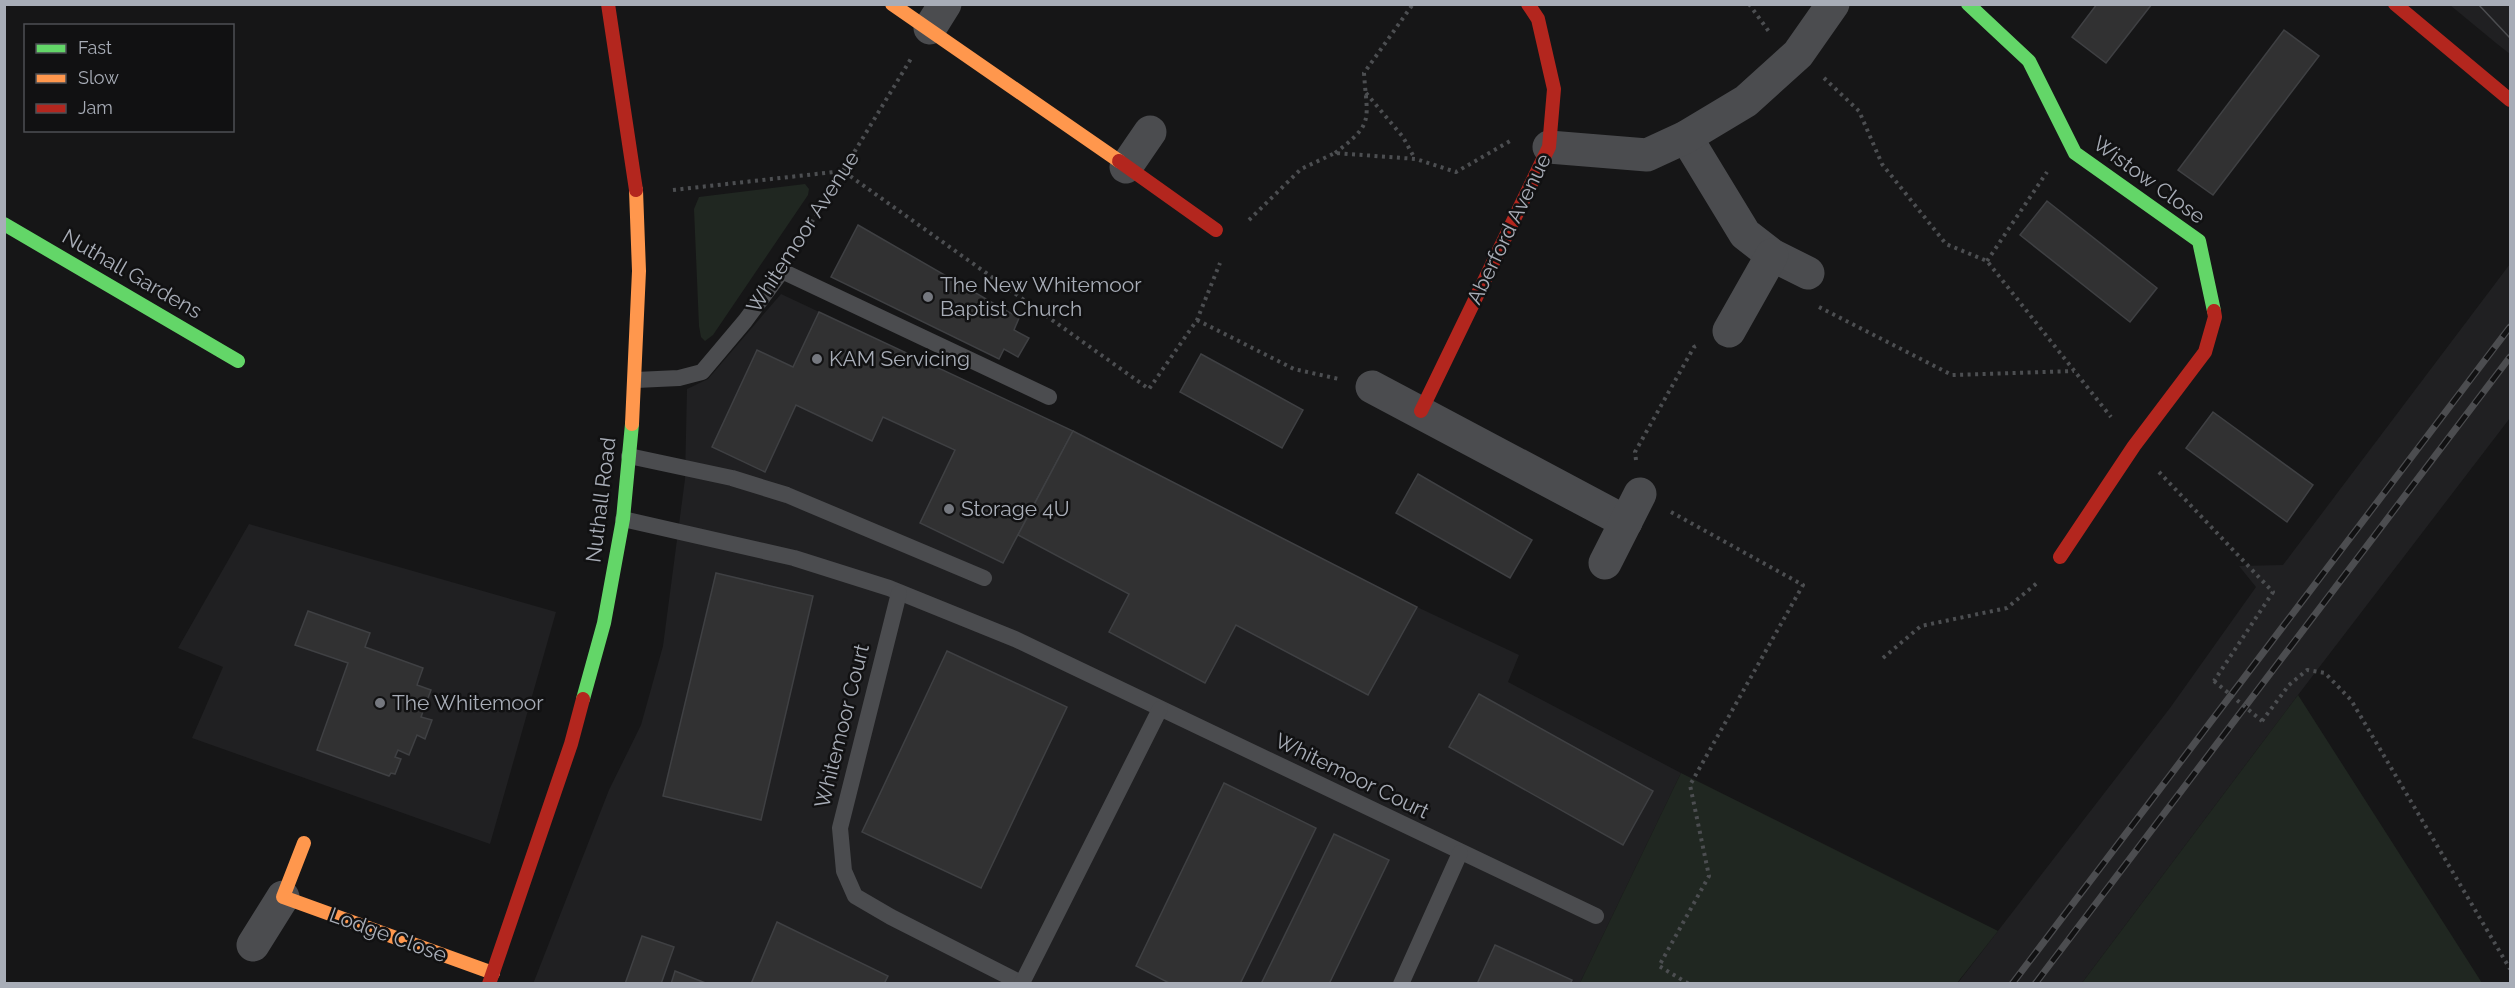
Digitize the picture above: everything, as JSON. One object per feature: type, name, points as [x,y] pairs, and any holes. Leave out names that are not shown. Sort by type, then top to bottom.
[{"type":"street","name":"Nuthall Road","points":[[491,979],[572,744],[604,623],[623,519],[636,380],[639,271],[637,194],[608,4]]},
{"type":"street","points":[[892,4],[938,16],[1126,167],[1216,230]]},
{"type":"street","name":"Aberford Avenue","points":[[1421,411],[1550,132],[1554,89],[1538,19],[1528,4]]},
{"type":"street","points":[[1550,132],[1647,155],[1686,137],[1746,101],[1798,54],[1833,4]]},
{"type":"street","name":"Wistow Close","points":[[1968,4],[2029,61],[2074,153],[2199,241],[2215,317],[2205,352],[2134,446],[2060,557]]},
{"type":"street","points":[[2395,4],[2511,100]]},
{"type":"street","points":[[1126,167],[1150,132]]},
{"type":"street","points":[[1686,137],[1745,234],[1772,255],[1808,273]]},
{"type":"street","name":"Nuthall Gardens","points":[[4,224],[238,361]]},
{"type":"street","points":[[1729,331],[1772,255]]},
{"type":"street","points":[[1372,387],[1633,508],[1605,563]]},
{"type":"street","points":[[253,945],[283,897],[303,843]]},
{"type":"street","name":"Lodge Close","points":[[283,897],[491,979]]},
{"type":"lane","name":"Whitemoor Avenue","points":[[636,380],[679,378],[702,372],[745,321],[782,271]]},
{"type":"lane","points":[[782,271],[1048,398]]},
{"type":"lane","points":[[629,456],[732,478],[787,495],[984,578]]},
{"type":"lane","name":"Whitemoor Court","points":[[623,519],[794,558],[899,593],[1015,639],[1596,916]]},
{"type":"lane","name":"Whitemoor Court","points":[[899,593],[840,828],[844,871],[855,896],[891,917],[1022,983],[1160,709]]},
{"type":"lane","points":[[1401,984],[1460,853]]},
{"type":"path","points":[[1246,224],[1301,169],[1335,153],[1361,134],[1367,117],[1364,73],[1413,4]]},
{"type":"path","name":"Whitemoor Avenue","points":[[782,271],[938,16]]},
{"type":"path","points":[[1798,54],[1859,111],[1882,164],[1946,244],[1987,261],[2134,446],[2273,592],[2214,681],[2262,721],[2289,686],[2307,670],[2325,673],[2351,700],[2511,969]]},
{"type":"path","points":[[1365,92],[1403,137],[1416,159]]},
{"type":"path","points":[[1335,153],[1416,159],[1456,172],[1550,132]]},
{"type":"path","points":[[1987,261],[2068,140]]},
{"type":"path","points":[[637,194],[843,171],[1149,389],[1197,320],[1221,261]]},
{"type":"path","points":[[1808,273],[1819,307],[1952,375],[2075,371]]},
{"type":"path","points":[[1197,320],[1294,369],[1372,387]]},
{"type":"path","points":[[1689,984],[1659,966],[1709,876],[1690,785],[1803,585],[1633,508],[1635,452],[1694,347],[1729,331]]},
{"type":"path","points":[[1883,658],[1921,626],[2007,608],[2038,582],[2060,557]]},
{"type":"shaded area","points":[[2450,5],[2510,5],[2510,54],[2496,43]]},
{"type":"shaded area","points":[[805,184],[809,189],[808,195],[713,335],[705,341],[701,337],[699,326],[694,209],[699,197]]},
{"type":"shaded area","points":[[2510,264],[2510,418],[2082,983],[1957,984],[2170,708],[2256,587],[2239,566],[2283,565]]},
{"type":"shaded area","points":[[781,294],[1073,431],[1417,607],[1519,655],[1508,682],[1681,773],[1580,983],[533,984],[609,790],[641,725],[663,646],[685,479],[687,389],[708,379]]},
{"type":"shaded area","points":[[249,524],[556,612],[490,844],[192,738],[223,667],[178,648]]},
{"type":"shaded area","points":[[2298,695],[2482,983],[2082,983]]},
{"type":"shaded area","points":[[1681,773],[1998,931],[1957,983],[1580,983]]},
{"type":"building","points":[[2097,4],[2152,4],[2106,63],[2072,37]]},
{"type":"building","points":[[2284,30],[2319,56],[2213,195],[2178,170]]},
{"type":"building","points":[[2047,201],[2157,288],[2130,322],[2020,235]]},
{"type":"building","name":"The New Whitemoor Baptist Church","points":[[858,225],[1019,318],[1014,330],[1029,338],[1018,357],[1004,349],[999,359],[831,277]]},
{"type":"building","points":[[819,312],[1073,431],[1003,563],[920,523],[955,450],[883,417],[872,441],[796,405],[765,472],[712,447],[757,350],[793,367]]},
{"type":"building","points":[[1201,354],[1303,410],[1282,448],[1180,392]]},
{"type":"building","points":[[2213,412],[2313,485],[2287,522],[2186,448]]},
{"type":"building","points":[[1073,431],[1417,607],[1368,695],[1236,625],[1205,683],[1109,632],[1129,594],[1018,535]]},
{"type":"building","points":[[1418,474],[1532,540],[1510,578],[1396,513]]},
{"type":"building","points":[[716,573],[813,596],[761,820],[663,796]]},
{"type":"building","name":"The Whitemoor","points":[[308,611],[370,633],[365,647],[423,668],[417,685],[431,690],[421,717],[432,720],[425,739],[417,735],[409,755],[398,750],[395,757],[401,759],[395,774],[391,773],[389,776],[317,750],[348,663],[295,645]]},
{"type":"building","points":[[947,651],[1067,707],[981,888],[862,832]]},
{"type":"building","points":[[1479,694],[1653,791],[1623,845],[1449,747]]},
{"type":"building","points":[[1224,783],[1316,828],[1240,984],[1171,984],[1136,966]]},
{"type":"building","points":[[1334,834],[1389,860],[1329,984],[1261,984]]},
{"type":"building","points":[[777,922],[888,976],[884,984],[751,984]]},
{"type":"building","points":[[642,936],[674,947],[661,984],[625,984]]},
{"type":"building","points":[[1495,945],[1572,980],[1570,984],[1477,984]]},
{"type":"building","points":[[675,971],[708,984],[671,984]]},
{"type":"tram line","points":[[2478,4],[2510,38]]},
{"type":"railway","points":[[2012,984],[2510,327]]},
{"type":"railway","points":[[2035,984],[2510,357]]},
{"type":"traffic: fast","points":[[1968,4],[2029,61],[2075,153],[2199,241],[2214,311]]},
{"type":"traffic: fast","points":[[4,224],[238,361]]},
{"type":"traffic: fast","points":[[583,699],[604,623],[623,519],[632,424]]},
{"type":"traffic: slow","points":[[892,4],[1119,161]]},
{"type":"traffic: slow","points":[[632,424],[639,271],[636,190]]},
{"type":"traffic: slow","points":[[304,843],[283,897],[493,973]]},
{"type":"traffic: jam","points":[[608,4],[636,190]]},
{"type":"traffic: jam","points":[[1421,411],[1549,147],[1554,89],[1538,19],[1528,4]]},
{"type":"traffic: jam","points":[[2395,4],[2510,100]]},
{"type":"traffic: jam","points":[[1119,161],[1216,230]]},
{"type":"traffic: jam","points":[[2060,557],[2134,446],[2205,352],[2215,317],[2214,311]]},
{"type":"traffic: jam","points":[[489,984],[571,744],[583,699]]},
{"type":"place","name":"The New Whitemoor Baptist Church","points":[[928,297]]},
{"type":"place","name":"KAM Servicing","points":[[817,359]]},
{"type":"place","name":"Storage 4U","points":[[949,509]]},
{"type":"place","name":"The Whitemoor","points":[[380,703]]}]
